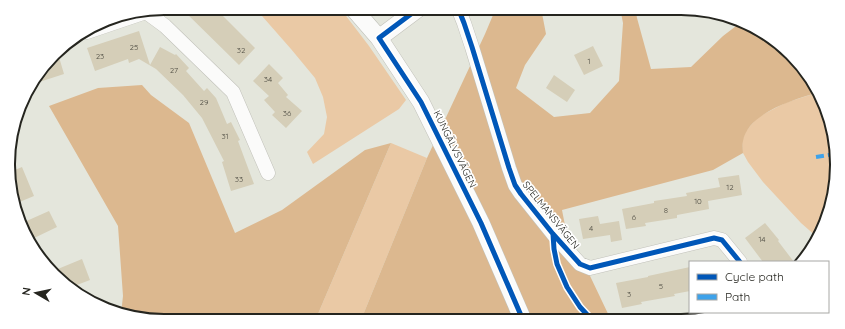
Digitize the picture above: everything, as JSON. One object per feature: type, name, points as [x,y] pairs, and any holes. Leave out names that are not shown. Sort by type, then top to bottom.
[{"type":"street","points":[[151,15],[165,26],[233,92],[268,173]]},
{"type":"street","name":"KUNGÄLVSVÄGEN","points":[[359,15],[379,38],[422,102],[481,223],[520,314]]},
{"type":"street","points":[[379,38],[409,15]]},
{"type":"street","name":"SPELMANSVÄGEN","points":[[461,15],[515,185],[553,234],[580,264],[590,268],[714,238],[722,240],[739,261]]},
{"type":"shaded area","points":[[261,15],[345,15],[369,46],[406,100],[399,109],[313,164],[307,152],[324,134],[327,117],[323,97],[315,78]]},
{"type":"shaded area","points":[[493,15],[542,15],[546,34],[525,65],[516,88],[554,117],[590,113],[619,81],[623,23],[621,15],[636,15],[651,69],[691,67],[723,36],[737,26],[764,40],[779,52],[799,73],[813,94],[784,104],[762,115],[747,131],[743,141],[743,153],[713,170],[562,210],[568,241],[581,257],[608,314],[363,314],[427,158]]},
{"type":"shaded area","points":[[142,85],[151,95],[189,123],[235,233],[282,210],[365,150],[391,143],[318,314],[155,314],[122,308],[123,296],[118,226],[49,106],[98,88]]},
{"type":"shaded area","points":[[813,94],[819,107],[827,135],[830,155],[829,184],[822,213],[813,234],[801,223],[763,182],[743,153],[742,141],[746,131],[758,117],[785,103]]},
{"type":"shaded area","points":[[391,143],[427,158],[363,314],[318,314]]},
{"type":"building","points":[[188,15],[222,15],[255,48],[239,65]]},
{"type":"building","points":[[139,31],[150,65],[160,47],[175,55],[176,54],[189,68],[186,71],[204,91],[207,88],[216,98],[227,124],[231,122],[240,140],[238,141],[254,184],[231,191],[222,162],[224,161],[202,118],[183,95],[156,69],[139,59],[129,63],[128,59],[95,71],[87,48]]},
{"type":"building","points":[[593,46],[603,66],[584,75],[574,55]]},
{"type":"building","points":[[59,59],[64,74],[39,82]]},
{"type":"building","points":[[269,64],[283,78],[278,83],[288,95],[286,97],[302,111],[286,128],[272,115],[275,112],[264,100],[269,96],[253,81]]},
{"type":"building","points":[[554,75],[575,90],[567,102],[546,88]]},
{"type":"building","points":[[22,167],[34,196],[20,202],[16,184],[15,170]]},
{"type":"building","points":[[739,175],[742,195],[708,201],[709,209],[677,215],[677,218],[645,223],[646,226],[626,229],[622,209],[654,203],[654,201],[687,196],[686,193],[720,187],[718,178]]},
{"type":"building","points":[[49,211],[57,227],[34,238],[26,221]]},
{"type":"building","points":[[598,216],[600,224],[619,221],[622,240],[611,242],[610,235],[583,239],[579,219]]},
{"type":"building","points":[[765,223],[793,261],[762,261],[745,238]]},
{"type":"building","points":[[82,259],[90,280],[76,285],[58,269]]},
{"type":"building","points":[[689,267],[689,291],[674,294],[675,296],[641,302],[642,304],[622,308],[616,283]]},
{"type":"marked path","points":[[400,15],[403,20]]},
{"type":"marked path","points":[[816,157],[830,155]]},
{"type":"cycle path","points":[[410,15],[379,38],[421,102],[481,223],[520,314]]},
{"type":"cycle path","points":[[461,15],[515,185],[553,234],[580,264],[590,268],[714,238],[722,240],[739,261]]},
{"type":"cycle path","points":[[553,234],[557,264],[567,287],[586,314]]}]
